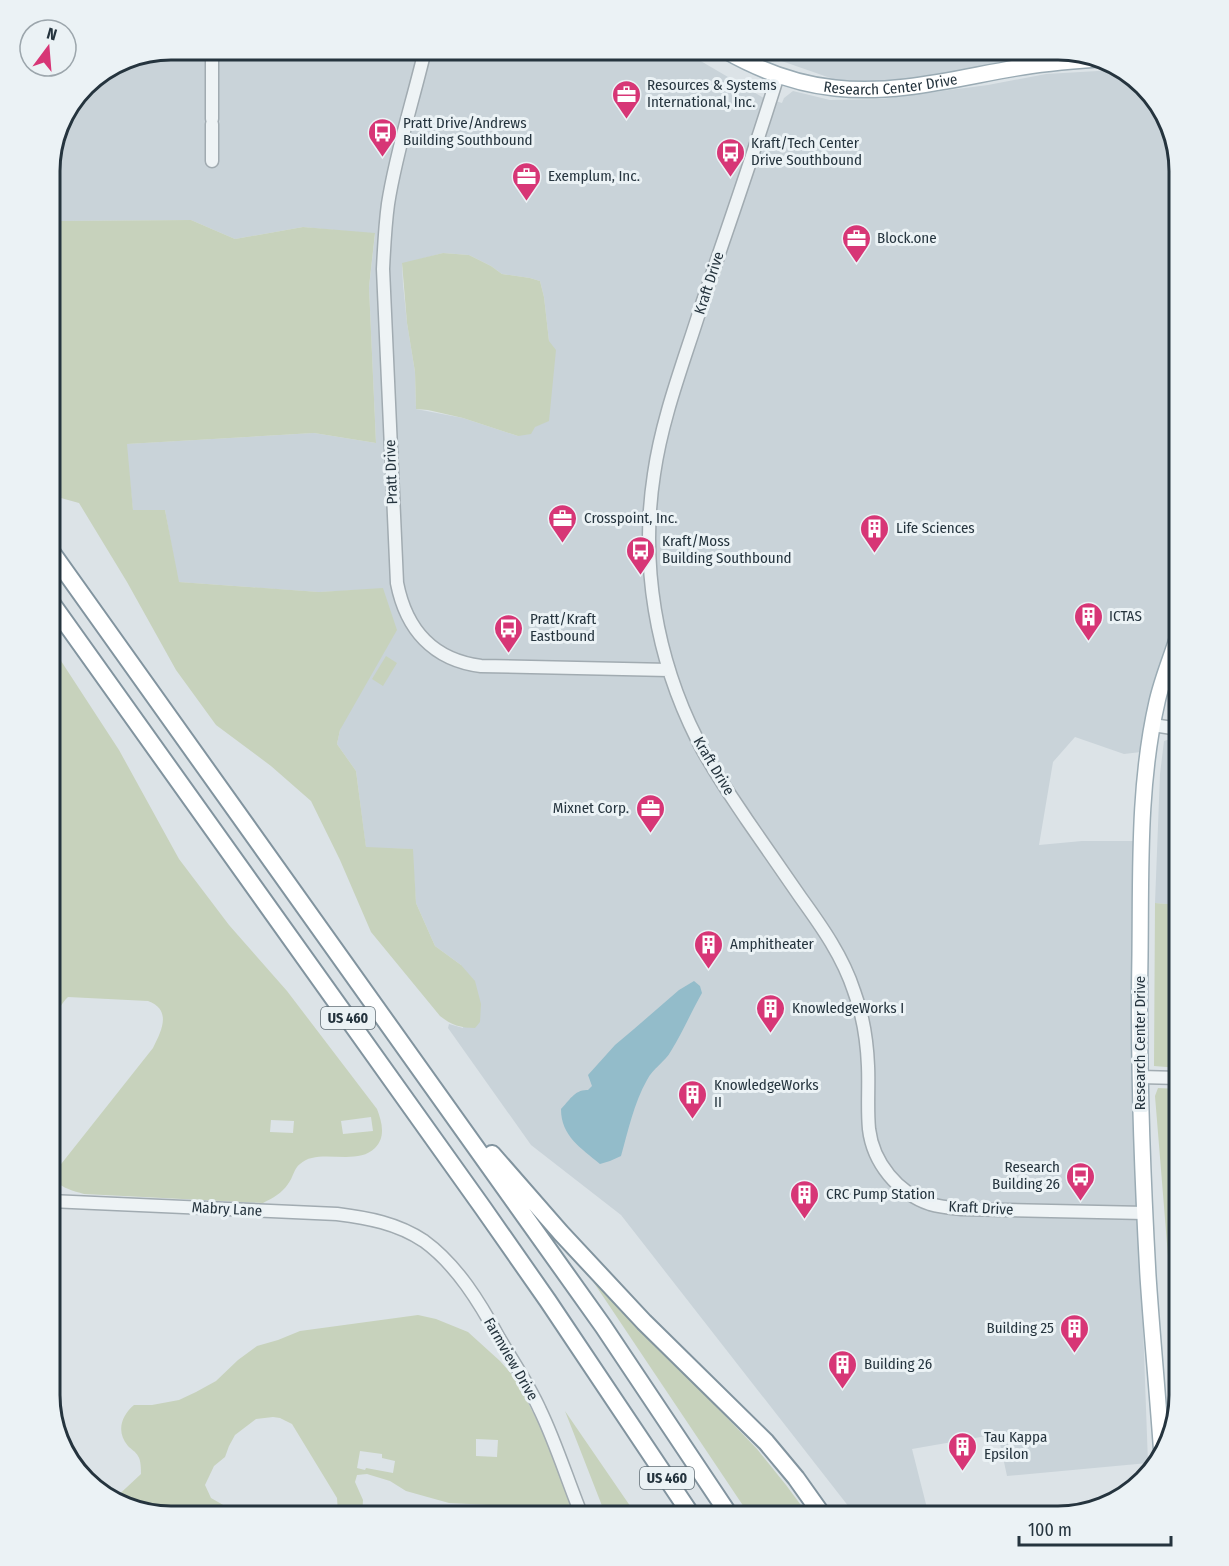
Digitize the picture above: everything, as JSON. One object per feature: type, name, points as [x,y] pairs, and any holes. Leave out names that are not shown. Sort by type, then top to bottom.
[{"type":"highway","name":"US 460","points":[[60,564],[603,1326],[723,1506]]},
{"type":"highway","name":"US 460","points":[[60,615],[483,1208],[685,1506]]},
{"type":"highway","points":[[444,1103],[644,1322],[766,1442],[816,1506]]},
{"type":"main road","name":"Research Center Drive","points":[[744,60],[763,70],[807,84],[858,89],[885,89],[940,82],[1029,66],[1075,61]]},
{"type":"main road","name":"Research Center Drive","points":[[1160,1438],[1148,1278],[1139,1024],[1145,773],[1152,725],[1169,662]]},
{"type":"street","points":[[212,60],[212,161]]},
{"type":"street","name":"Pratt Drive","points":[[422,60],[401,143],[388,203],[384,236],[383,270],[396,574],[403,607],[413,626],[429,644],[446,656],[463,662],[481,666],[669,670]]},
{"type":"street","name":"Kraft Drive","points":[[778,75],[685,358],[654,473],[649,532],[650,571],[657,627],[677,696],[715,772],[819,923],[838,954],[850,980],[866,1038],[869,1126],[872,1143],[884,1168],[897,1184],[914,1196],[930,1203],[961,1209],[1146,1212]]},
{"type":"street","points":[[1152,725],[1169,728]]},
{"type":"street","points":[[1140,1077],[1169,1078]]},
{"type":"street","name":"Mabry Lane","points":[[60,1201],[330,1214],[382,1221],[402,1229]]},
{"type":"street","name":"Farmview Drive","points":[[402,1229],[423,1241],[442,1257],[486,1314],[540,1409],[578,1506]]},
{"type":"shaded area","points":[[171,60],[699,60],[762,97],[782,103],[784,98],[793,91],[830,100],[881,99],[988,85],[1046,74],[1106,71],[1126,83],[1150,109],[1161,128],[1169,171],[1169,645],[1141,752],[1124,754],[1075,737],[1053,762],[1039,845],[1082,841],[1135,841],[1138,1189],[1148,1460],[1145,1463],[1007,1476],[998,1434],[912,1449],[926,1506],[848,1506],[621,1215],[531,1145],[448,1028],[449,1024],[463,1028],[461,965],[435,946],[416,903],[412,849],[366,848],[356,771],[337,744],[383,589],[319,592],[178,582],[165,510],[133,511],[126,444],[314,433],[376,443],[369,287],[375,234],[303,227],[235,239],[191,220],[60,221],[60,164],[71,122],[92,92],[128,68],[149,62]],"holes":[[[443,253],[469,255],[502,274],[540,281],[544,297],[549,341],[518,436],[463,418],[416,409],[415,372],[407,323],[402,264]]]},
{"type":"shaded area","points":[[779,60],[1056,60],[896,82],[839,81]]},
{"type":"shaded area","points":[[1169,739],[1169,904],[1155,903],[1160,774],[1164,741]]},
{"type":"green space","points":[[191,220],[235,239],[303,227],[375,233],[369,287],[376,443],[314,433],[127,444],[133,510],[165,510],[179,582],[319,592],[383,588],[397,630],[340,730],[337,744],[356,771],[366,847],[413,849],[416,903],[435,946],[461,965],[475,981],[481,1004],[480,1022],[475,1028],[456,1025],[440,1016],[371,932],[311,801],[271,766],[216,725],[176,670],[127,582],[79,503],[60,498],[60,221]]},
{"type":"green space","points":[[443,253],[469,255],[502,274],[540,281],[549,341],[556,350],[549,421],[535,427],[531,434],[518,436],[463,418],[416,409],[415,372],[407,323],[402,263]]},
{"type":"green space","points":[[386,656],[397,663],[383,686],[372,679]]},
{"type":"green space","points":[[60,659],[119,750],[179,859],[229,925],[287,991],[377,1109],[381,1124],[381,1139],[375,1148],[358,1156],[327,1156],[308,1159],[298,1166],[283,1190],[263,1203],[84,1194],[68,1189],[60,1184],[60,1165],[153,1048],[162,1028],[163,1015],[155,1005],[148,1001],[68,997],[60,1009]],"holes":[[[371,1117],[373,1131],[343,1134],[341,1121]],[[271,1120],[294,1121],[293,1133],[270,1132]]]},
{"type":"green space","points":[[1155,903],[1169,904],[1169,1067],[1154,1066]]},
{"type":"green space","points":[[1158,1088],[1169,1089],[1169,1268],[1155,1096]]},
{"type":"green space","points":[[578,1259],[757,1449],[802,1506],[743,1506]]},
{"type":"green space","points":[[418,1315],[436,1319],[468,1332],[516,1379],[544,1434],[572,1502],[571,1506],[494,1506],[449,1503],[406,1491],[390,1481],[367,1474],[357,1475],[355,1482],[363,1500],[363,1506],[338,1506],[337,1498],[292,1424],[273,1417],[256,1419],[235,1435],[225,1457],[214,1466],[205,1485],[211,1498],[225,1506],[156,1505],[120,1494],[141,1474],[139,1458],[124,1441],[121,1430],[123,1419],[134,1405],[152,1405],[179,1400],[216,1381],[257,1346],[300,1331]],"holes":[[[476,1439],[498,1440],[497,1457],[476,1456]],[[360,1451],[382,1454],[382,1458],[395,1461],[393,1473],[357,1468]]]},
{"type":"green space","points":[[565,1411],[630,1506],[602,1506]]},
{"type":"water","points":[[694,981],[700,986],[702,993],[671,1051],[642,1089],[621,1156],[600,1164],[579,1147],[568,1134],[564,1127],[561,1109],[576,1093],[588,1090],[592,1086],[588,1075],[615,1045],[679,990]]},
{"type":"place","name":"Resources & Systems International, Inc.","points":[[626,120]]},
{"type":"place","name":"Pratt Drive/Andrews Building Southbound","points":[[382,158]]},
{"type":"place","name":"Kraft/Tech Center Drive Southbound","points":[[730,178]]},
{"type":"place","name":"Exemplum, Inc.","points":[[527,202]]},
{"type":"place","name":"Block.one","points":[[856,264]]},
{"type":"place","name":"Crosspoint, Inc.","points":[[563,544]]},
{"type":"place","name":"Life Sciences","points":[[875,554]]},
{"type":"place","name":"Kraft/Moss Building Southbound","points":[[641,576]]},
{"type":"place","name":"ICTAS","points":[[1088,642]]},
{"type":"place","name":"Pratt/Kraft Eastbound","points":[[509,654]]},
{"type":"place","name":"Mixnet Corp.","points":[[650,834]]},
{"type":"place","name":"Amphitheater","points":[[709,970]]},
{"type":"place","name":"KnowledgeWorks I","points":[[771,1034]]},
{"type":"place","name":"KnowledgeWorks II","points":[[693,1120]]},
{"type":"place","name":"Research Building 26","points":[[1081,1202]]},
{"type":"place","name":"CRC Pump Station","points":[[805,1220]]},
{"type":"place","name":"Building 25","points":[[1075,1354]]},
{"type":"place","name":"Building 26","points":[[843,1390]]},
{"type":"place","name":"Tau Kappa Epsilon","points":[[963,1472]]}]
